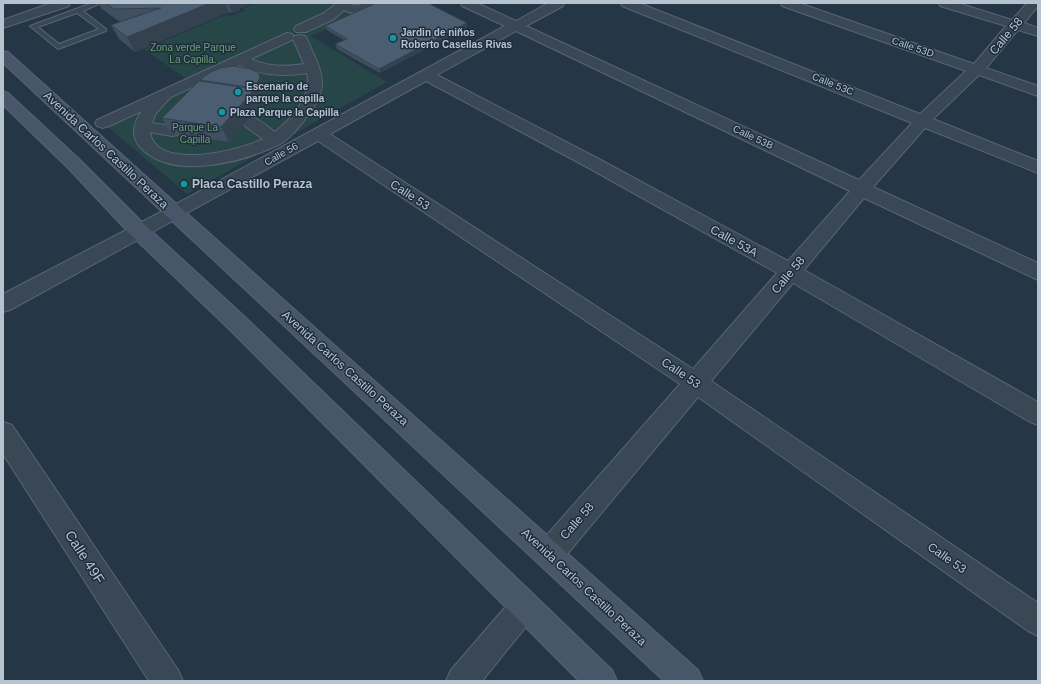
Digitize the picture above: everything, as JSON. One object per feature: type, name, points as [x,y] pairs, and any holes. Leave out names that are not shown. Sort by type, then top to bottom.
[{"type":"main road","name":"Avenida Carlos Castillo Peraza","points":[[3,55],[687,681]]},
{"type":"main road","points":[[3,96],[74,164],[139,231],[237,323],[524,607],[601,681]]},
{"type":"street","points":[[3,24],[64,3]]},
{"type":"street","points":[[103,123],[240,59],[296,35],[329,16],[345,3],[349,9],[357,10],[366,8],[373,3]]},
{"type":"street","name":"Calle 53B","points":[[466,3],[1038,272]]},
{"type":"street","name":"Calle 56","points":[[3,304],[174,213],[558,3]]},
{"type":"street","name":"Calle 53C","points":[[626,3],[1038,167]]},
{"type":"street","name":"Calle 53D","points":[[787,3],[1038,91]]},
{"type":"street","points":[[946,3],[1038,32]]},
{"type":"street","name":"Calle 58","points":[[549,554],[862,188],[923,120],[977,69],[1034,3]]},
{"type":"street","points":[[166,93],[145,117],[142,126],[142,137],[149,147],[158,152],[176,159],[212,159],[253,149],[276,140],[288,129],[312,98],[315,88],[315,74],[313,67],[296,35]]},
{"type":"street","points":[[240,59],[253,66],[272,70],[292,70],[313,67]]},
{"type":"street","name":"Calle 53A","points":[[426,75],[591,162],[791,272],[1038,414]]},
{"type":"street","points":[[247,120],[276,140]]},
{"type":"street","points":[[142,126],[174,132],[158,152]]},
{"type":"street","name":"Calle 53","points":[[318,134],[696,383],[1038,621]]},
{"type":"street","name":"Calle 49F","points":[[3,433],[167,681]]},
{"type":"street","points":[[462,681],[524,607]]},
{"type":"lane","points":[[78,10],[104,30],[58,47],[33,26],[78,10],[98,3]]},
{"type":"green space","name":"Parque La Capilla","points":[[256,3],[384,3],[311,36],[387,82],[187,194],[103,123],[189,81],[144,49],[228,14],[231,16],[245,10],[242,8]]},
{"type":"building","points":[[106,3],[210,3],[127,37],[111,25],[161,8],[114,9]]},
{"type":"building","name":"Jardin de niños Roberto Casellas Rivas","points":[[376,3],[428,3],[467,23],[379,69],[335,44],[347,39],[325,26]]},
{"type":"building","points":[[233,66],[251,69],[259,73],[260,78],[254,88],[200,80],[209,73],[220,68]]},
{"type":"building","points":[[199,81],[255,89],[221,127],[162,118]]},
{"type":"place","name":"Jardin de niños Roberto Casellas Rivas","points":[[393,38]]},
{"type":"place","name":"Escenario de parque la capilla","points":[[238,92]]},
{"type":"place","name":"Plaza Parque la Capilla","points":[[222,112]]},
{"type":"place","name":"Placa Castillo Peraza","points":[[184,184]]},
{"type":"park label","name":"Zona verde Parque La Capilla.","points":[[193,52]]}]
